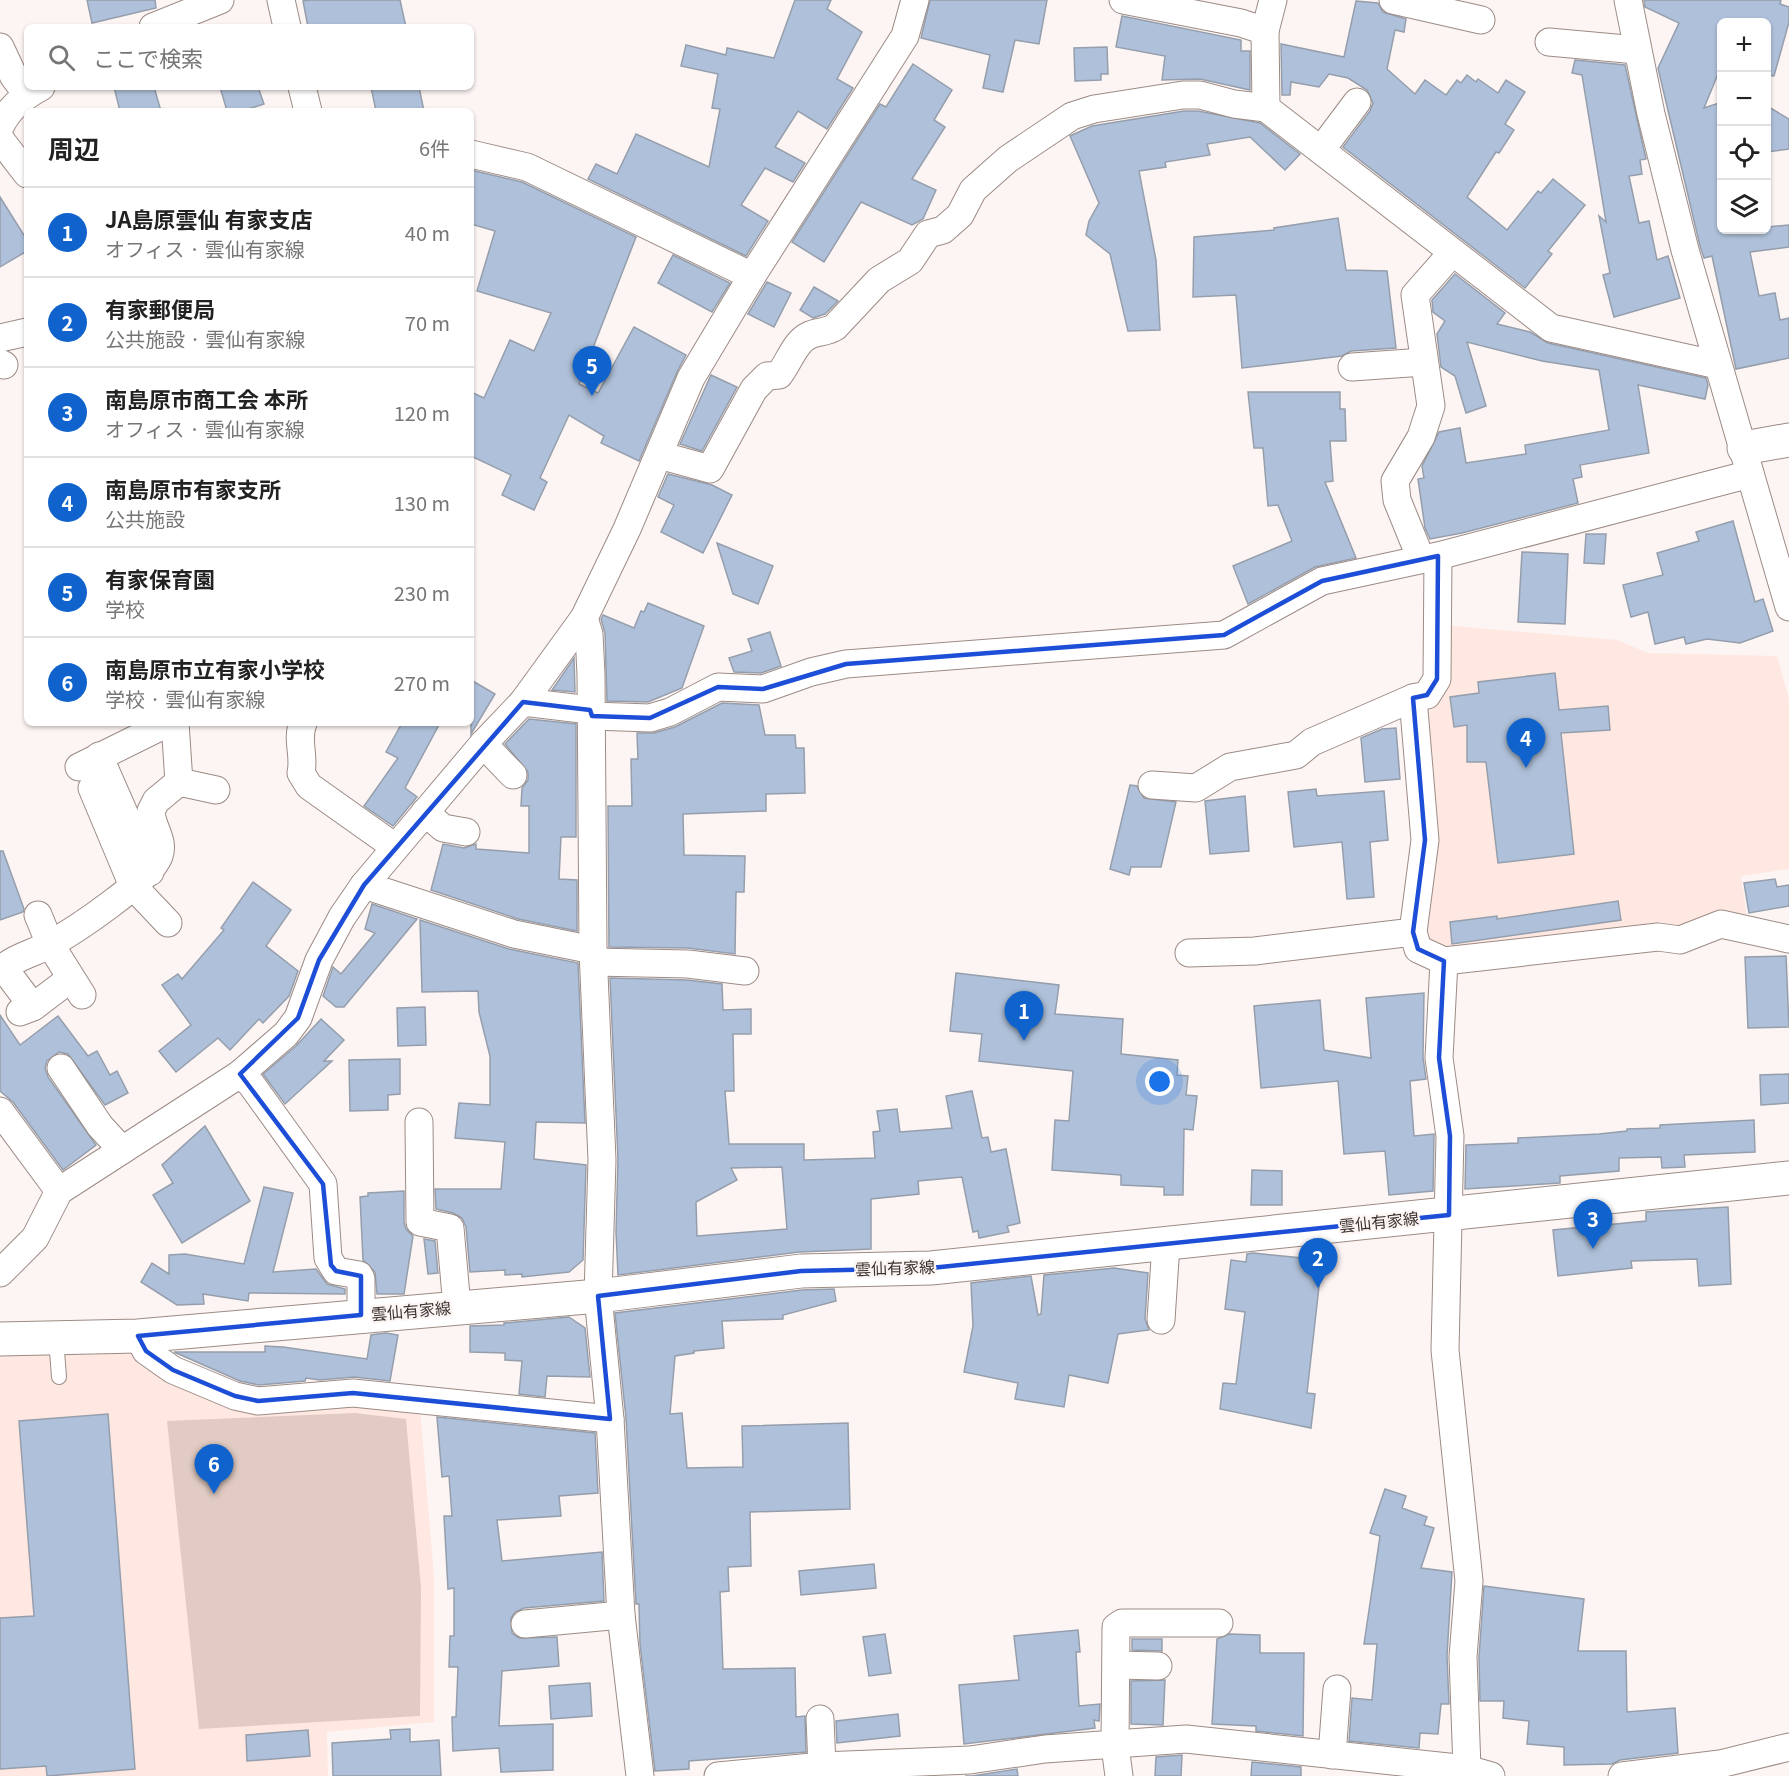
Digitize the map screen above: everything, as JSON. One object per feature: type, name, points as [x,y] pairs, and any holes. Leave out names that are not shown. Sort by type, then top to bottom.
[{"type":"main road","points":[[1747,461],[1789,440]]},
{"type":"main road","name":"雲仙有家線","points":[[0,1339],[138,1336],[598,1296],[801,1271],[931,1268],[1789,1178]]},
{"type":"street","points":[[160,24],[220,0]]},
{"type":"street","points":[[281,0],[286,24]]},
{"type":"street","points":[[0,1273],[34,1238],[59,1191],[240,1074],[286,1034],[298,1018],[319,960],[342,917],[364,885],[483,744],[523,702],[584,618],[691,378],[752,276],[906,36],[915,0]]},
{"type":"street","points":[[1123,0],[1241,23],[1265,32]]},
{"type":"street","points":[[1266,108],[1265,32],[1273,0]]},
{"type":"street","points":[[1392,0],[1480,20]]},
{"type":"street","points":[[1628,0],[1637,50],[1685,250],[1789,607]]},
{"type":"street","points":[[1549,42],[1637,50]]},
{"type":"street","points":[[0,47],[14,77],[24,84]]},
{"type":"street","points":[[303,90],[307,108]]},
{"type":"street","points":[[0,127],[4,117],[34,91]]},
{"type":"street","points":[[659,454],[710,469],[728,432],[762,380],[779,375],[803,340],[809,335],[827,332],[835,327],[879,280],[910,261],[922,240],[928,234],[943,230],[960,215],[973,190],[1008,159],[1072,116],[1094,109],[1183,95],[1200,95],[1234,104],[1266,108],[1551,328],[1718,365]]},
{"type":"street","points":[[1321,150],[1357,102]]},
{"type":"street","points":[[0,139],[24,170]]},
{"type":"street","points":[[474,155],[527,167],[752,276]]},
{"type":"street","points":[[1152,785],[1196,788],[1230,767],[1296,755],[1312,742],[1413,698],[1427,695],[1437,678],[1430,557],[1397,500],[1395,481],[1421,437],[1431,406],[1415,295],[1452,253]]},
{"type":"street","points":[[0,338],[24,333]]},
{"type":"street","points":[[1352,367],[1424,362]]},
{"type":"street","points":[[523,702],[591,713],[650,718],[718,687],[763,689],[811,672],[846,664],[1224,635],[1322,581],[1430,557],[1747,461]]},
{"type":"street","points":[[584,618],[591,665],[594,956],[602,1160],[598,1296],[610,1419],[621,1616],[640,1776]]},
{"type":"street","points":[[1413,698],[1425,840],[1413,932],[1418,949],[1444,960],[1658,937],[1680,940],[1721,924],[1789,939]]},
{"type":"street","points":[[163,726],[90,770],[141,879],[168,923]]},
{"type":"street","points":[[175,726],[178,782]]},
{"type":"street","points":[[302,726],[298,734],[303,763],[301,773],[309,786],[395,847]]},
{"type":"street","points":[[483,744],[513,776]]},
{"type":"street","points":[[178,782],[216,790]]},
{"type":"street","points":[[38,915],[50,945],[76,987],[27,1009],[2,969],[50,945],[141,879],[160,855],[158,831],[151,812],[156,801],[178,782]]},
{"type":"street","points":[[425,812],[443,828],[466,832]]},
{"type":"street","points":[[364,885],[514,934],[594,956],[745,971]]},
{"type":"street","points":[[1189,952],[1255,951],[1413,932]]},
{"type":"street","points":[[718,1776],[822,1766],[970,1760],[1046,1749],[1115,1746],[1186,1739],[1319,1761],[1476,1773],[1463,1657],[1469,1581],[1445,1350],[1450,1136],[1439,1058],[1444,960]]},
{"type":"street","points":[[61,1068],[100,1126],[122,1150]]},
{"type":"street","points":[[240,1074],[251,1084],[323,1184],[328,1258],[336,1271],[359,1275],[361,1278],[361,1315]]},
{"type":"street","points":[[0,1111],[59,1191]]},
{"type":"street","points":[[419,1122],[420,1222],[450,1227],[457,1307]]},
{"type":"street","points":[[1161,1320],[1166,1244]]},
{"type":"street","points":[[138,1336],[146,1351],[173,1370],[235,1396],[258,1401],[353,1393],[610,1419]]},
{"type":"street","points":[[525,1624],[621,1616]]},
{"type":"street","points":[[1119,1776],[1115,1746],[1116,1627],[1122,1623],[1219,1623]]},
{"type":"street","points":[[1117,1665],[1158,1666]]},
{"type":"street","points":[[1319,1761],[1337,1689]]},
{"type":"street","points":[[820,1719],[822,1766]]},
{"type":"street","points":[[1622,1776],[1721,1770],[1789,1747]]},
{"type":"lane","points":[[56,1338],[59,1377]]},
{"type":"highlighted area","points":[[1438,556],[1437,679],[1427,695],[1413,698],[1425,840],[1413,932],[1418,949],[1444,961],[1439,1058],[1450,1136],[1449,1215],[931,1268],[801,1271],[598,1296],[610,1419],[353,1393],[258,1401],[235,1396],[173,1370],[146,1351],[138,1336],[361,1315],[361,1276],[336,1271],[331,1265],[323,1184],[240,1074],[298,1018],[319,960],[364,885],[523,702],[590,710],[592,716],[650,718],[718,687],[763,689],[846,664],[1224,635],[1322,581]]},
{"type":"shaded area","points":[[1443,625],[1617,640],[1648,653],[1777,656],[1789,699],[1789,869],[1741,876],[1747,917],[1444,955],[1423,944],[1421,718],[1429,713],[1439,697]]},
{"type":"shaded area","points":[[0,1347],[135,1347],[248,1410],[352,1401],[420,1408],[434,1577],[434,1722],[327,1732],[328,1776],[0,1776]]},
{"type":"shaded area","points":[[355,1413],[406,1419],[421,1588],[420,1716],[199,1729],[167,1421]]},
{"type":"building","points":[[87,0],[155,0],[156,8],[92,23]]},
{"type":"building","points":[[400,0],[405,24],[307,24],[303,1]]},
{"type":"building","points":[[795,0],[831,0],[827,9],[862,32],[837,79],[853,88],[827,129],[798,111],[775,147],[805,163],[793,182],[765,168],[741,205],[768,221],[746,256],[588,179],[596,164],[617,174],[636,134],[709,167],[720,109],[712,108],[718,74],[681,66],[686,45],[726,55],[727,48],[774,58]]},
{"type":"building","points":[[930,0],[1047,0],[1039,44],[1015,40],[1003,92],[983,88],[990,55],[921,38]]},
{"type":"building","points":[[1644,0],[1781,0],[1780,4],[1789,7],[1789,22],[1774,76],[1771,76],[1771,18],[1717,18],[1717,76],[1704,108],[1717,104],[1717,234],[1771,234],[1771,227],[1789,225],[1789,247],[1750,252],[1759,296],[1775,293],[1780,320],[1789,318],[1789,358],[1736,369],[1712,256],[1704,258],[1700,246],[1658,68],[1679,23],[1645,7]]},
{"type":"building","points":[[1356,1],[1378,3],[1383,12],[1406,19],[1404,32],[1395,30],[1387,69],[1415,94],[1425,80],[1446,95],[1457,80],[1461,83],[1467,75],[1476,82],[1478,79],[1498,93],[1506,80],[1525,92],[1505,124],[1514,130],[1499,153],[1496,152],[1467,197],[1507,230],[1538,191],[1541,193],[1553,179],[1585,205],[1548,251],[1552,254],[1525,288],[1343,147],[1370,111],[1373,103],[1367,90],[1348,78],[1329,74],[1319,87],[1291,82],[1290,95],[1282,95],[1281,44],[1344,57]]},
{"type":"building","points":[[1122,16],[1241,40],[1241,51],[1250,51],[1250,90],[1200,79],[1162,80],[1165,56],[1116,47]]},
{"type":"building","points":[[1107,47],[1108,74],[1101,74],[1101,80],[1075,81],[1074,48]]},
{"type":"building","points":[[1575,60],[1625,65],[1646,159],[1640,160],[1642,174],[1629,176],[1639,223],[1649,221],[1657,260],[1668,256],[1680,298],[1614,317],[1603,275],[1610,273],[1599,216],[1606,222],[1582,75],[1572,73]]},
{"type":"building","points":[[913,64],[952,90],[934,120],[945,127],[912,179],[936,190],[923,219],[912,225],[861,202],[824,262],[792,242],[880,104],[886,107]]},
{"type":"building","points":[[115,90],[155,90],[160,108],[119,108]]},
{"type":"building","points":[[221,90],[259,90],[264,104],[251,108],[226,108]]},
{"type":"building","points":[[372,90],[420,90],[423,108],[375,108]]},
{"type":"building","points":[[1771,108],[1789,119],[1789,149],[1771,151]]},
{"type":"building","points":[[1184,111],[1198,111],[1260,123],[1300,154],[1285,170],[1250,137],[1207,144],[1210,155],[1165,162],[1166,167],[1139,171],[1156,260],[1160,330],[1128,331],[1110,254],[1086,235],[1089,221],[1099,203],[1070,136],[1092,126]]},
{"type":"building","points":[[474,171],[522,182],[636,237],[579,384],[598,393],[634,327],[686,355],[639,461],[601,443],[604,436],[569,415],[540,478],[547,482],[534,510],[502,495],[511,475],[474,457],[474,393],[484,398],[510,340],[534,351],[551,313],[477,291],[495,231],[474,225]]},
{"type":"building","points":[[0,197],[24,235],[24,253],[0,267]]},
{"type":"building","points":[[1338,218],[1346,270],[1387,271],[1396,348],[1351,351],[1342,356],[1242,368],[1236,295],[1193,297],[1194,237],[1274,230],[1274,228]]},
{"type":"building","points":[[673,255],[730,283],[712,312],[658,283]]},
{"type":"building","points":[[1455,274],[1505,313],[1497,324],[1530,332],[1548,343],[1706,378],[1708,385],[1705,399],[1638,385],[1649,453],[1580,465],[1582,477],[1573,479],[1578,503],[1430,539],[1425,528],[1418,479],[1424,478],[1422,466],[1439,432],[1460,428],[1466,463],[1526,454],[1525,445],[1609,430],[1599,370],[1542,361],[1467,342],[1486,406],[1466,413],[1455,376],[1441,367],[1437,334],[1445,321],[1433,312],[1432,300]]},
{"type":"building","points":[[767,282],[791,293],[774,327],[748,314]]},
{"type":"building","points":[[814,287],[838,301],[825,314],[813,318],[800,310]]},
{"type":"building","points":[[711,375],[737,387],[702,451],[680,444]]},
{"type":"building","points":[[1248,392],[1340,392],[1340,409],[1345,409],[1346,441],[1330,441],[1333,481],[1325,482],[1356,558],[1315,567],[1248,604],[1233,566],[1292,541],[1278,505],[1268,506],[1263,448],[1254,448]]},
{"type":"building","points":[[668,474],[712,485],[732,495],[703,553],[661,532],[674,505],[658,497]]},
{"type":"building","points":[[1733,521],[1755,602],[1763,599],[1773,631],[1740,643],[1707,639],[1686,644],[1684,637],[1655,644],[1648,612],[1631,617],[1623,585],[1663,575],[1657,553],[1699,541],[1696,532]]},
{"type":"building","points":[[1586,534],[1606,534],[1604,564],[1584,563]]},
{"type":"building","points":[[717,543],[773,566],[758,604],[733,594]]},
{"type":"building","points":[[1522,552],[1568,554],[1565,624],[1518,622]]},
{"type":"building","points":[[648,603],[704,626],[682,688],[648,702],[607,701],[605,633],[601,619],[603,615],[634,628],[641,611],[644,612]]},
{"type":"building","points":[[770,632],[781,666],[761,673],[734,672],[729,658],[752,651],[748,639]]},
{"type":"building","points":[[574,658],[575,692],[552,690]]},
{"type":"building","points":[[1555,673],[1559,710],[1608,706],[1610,730],[1561,733],[1574,854],[1498,863],[1486,762],[1467,762],[1467,725],[1454,727],[1450,697],[1479,693],[1478,682]]},
{"type":"building","points":[[474,682],[495,694],[471,734],[471,726],[474,726]]},
{"type":"building","points":[[722,703],[759,705],[765,735],[795,735],[796,748],[804,748],[805,793],[766,794],[766,811],[683,814],[684,855],[745,856],[744,892],[736,892],[735,954],[688,948],[609,947],[608,806],[632,806],[631,759],[638,759],[637,733],[654,733],[675,727]]},
{"type":"building","points":[[529,719],[576,724],[576,837],[561,837],[559,879],[577,880],[577,931],[518,919],[431,890],[443,844],[464,848],[476,844],[476,849],[529,853],[529,806],[521,806],[522,788],[528,780],[528,772],[505,744]]},
{"type":"building","points":[[400,726],[438,726],[405,788],[417,797],[393,826],[364,806],[398,758],[386,752]]},
{"type":"building","points":[[1396,728],[1400,779],[1365,782],[1361,738],[1382,729]]},
{"type":"building","points":[[1130,785],[1137,786],[1144,798],[1176,802],[1161,867],[1131,867],[1129,875],[1110,869]]},
{"type":"building","points":[[1316,789],[1317,796],[1384,791],[1388,840],[1370,842],[1374,897],[1347,899],[1342,842],[1294,847],[1288,792]]},
{"type":"building","points":[[1245,796],[1249,851],[1210,854],[1205,801]]},
{"type":"building","points":[[0,851],[3,851],[24,909],[23,912],[0,920]]},
{"type":"building","points":[[1775,879],[1777,887],[1789,885],[1789,906],[1749,913],[1744,883]]},
{"type":"building","points":[[253,882],[291,910],[266,946],[298,971],[289,996],[263,1023],[259,1019],[230,1050],[218,1038],[176,1072],[159,1051],[191,1025],[162,985],[178,974],[182,979],[224,930],[221,928]]},
{"type":"building","points":[[1618,901],[1621,920],[1452,944],[1450,922],[1497,916],[1497,919]]},
{"type":"building","points":[[372,904],[417,919],[344,1007],[336,1007],[323,996],[333,967],[341,974],[375,933],[365,929]]},
{"type":"building","points":[[420,920],[509,949],[578,963],[585,1123],[536,1122],[534,1159],[586,1165],[583,1260],[569,1272],[522,1277],[522,1274],[505,1275],[505,1270],[470,1272],[466,1227],[462,1218],[436,1209],[435,1189],[501,1189],[505,1142],[455,1138],[459,1103],[490,1105],[490,1056],[479,1012],[478,991],[422,992]]},
{"type":"building","points":[[1786,956],[1789,1027],[1748,1028],[1745,957]]},
{"type":"building","points":[[956,973],[1059,985],[1055,1014],[1123,1019],[1121,1054],[1178,1060],[1177,1075],[1188,1076],[1186,1095],[1197,1096],[1193,1130],[1184,1129],[1183,1195],[1164,1195],[1164,1187],[1121,1185],[1121,1175],[1052,1170],[1055,1120],[1069,1121],[1073,1071],[979,1061],[982,1034],[950,1031]]},
{"type":"building","points":[[610,978],[687,980],[722,984],[723,1010],[751,1009],[751,1034],[733,1034],[734,1091],[725,1091],[729,1144],[804,1144],[804,1160],[875,1158],[873,1132],[880,1131],[877,1111],[897,1109],[900,1132],[952,1128],[946,1096],[972,1091],[982,1138],[988,1137],[991,1152],[1006,1149],[1020,1223],[1007,1226],[1009,1232],[979,1238],[978,1231],[973,1232],[962,1177],[918,1181],[919,1194],[871,1199],[871,1249],[799,1252],[618,1275],[616,1232],[618,1159]],"holes":[[[782,1167],[787,1229],[697,1236],[696,1202],[737,1180],[731,1168]]]},
{"type":"building","points":[[1424,993],[1423,1057],[1426,1079],[1410,1081],[1414,1136],[1434,1134],[1433,1191],[1389,1195],[1385,1151],[1344,1154],[1338,1081],[1261,1088],[1254,1006],[1320,1000],[1324,1050],[1371,1058],[1366,998]]},
{"type":"building","points":[[425,1007],[426,1045],[398,1046],[397,1008]]},
{"type":"building","points":[[0,1015],[20,1045],[58,1016],[88,1056],[97,1051],[110,1075],[117,1071],[128,1093],[105,1105],[68,1054],[59,1052],[47,1061],[45,1068],[48,1077],[96,1145],[63,1170],[13,1102],[0,1091]]},
{"type":"building","points":[[321,1019],[344,1040],[324,1061],[332,1061],[285,1104],[263,1074],[296,1046]]},
{"type":"building","points":[[400,1059],[400,1094],[388,1095],[388,1110],[350,1111],[349,1060]]},
{"type":"building","points":[[1789,1074],[1789,1103],[1761,1105],[1760,1075]]},
{"type":"building","points":[[1754,1120],[1755,1152],[1684,1155],[1685,1167],[1662,1168],[1661,1157],[1619,1158],[1619,1171],[1560,1176],[1560,1183],[1465,1189],[1466,1145],[1518,1143],[1518,1138],[1599,1134],[1627,1131],[1627,1129],[1660,1128],[1660,1125]]},
{"type":"building","points":[[205,1126],[250,1201],[182,1243],[153,1195],[173,1183],[162,1165]]},
{"type":"building","points":[[1252,1170],[1282,1171],[1282,1205],[1251,1205]]},
{"type":"building","points":[[264,1187],[293,1193],[273,1272],[316,1269],[327,1284],[345,1289],[345,1294],[249,1293],[248,1301],[203,1294],[204,1304],[177,1305],[141,1282],[152,1263],[169,1274],[169,1255],[185,1254],[244,1264]]},
{"type":"building","points":[[404,1191],[404,1223],[413,1236],[404,1294],[377,1294],[375,1272],[363,1260],[360,1197],[368,1196],[368,1193]]},
{"type":"building","points":[[1728,1207],[1731,1284],[1699,1286],[1697,1259],[1631,1261],[1632,1268],[1558,1276],[1553,1230],[1646,1221],[1646,1212]]},
{"type":"building","points":[[424,1239],[435,1241],[438,1273],[428,1274]]},
{"type":"building","points":[[1247,1254],[1322,1260],[1307,1393],[1315,1394],[1311,1428],[1220,1409],[1223,1383],[1236,1384],[1245,1312],[1225,1309],[1231,1260],[1246,1262]]},
{"type":"building","points":[[1114,1268],[1148,1273],[1145,1319],[1149,1330],[1118,1334],[1108,1383],[1069,1375],[1064,1407],[1015,1399],[1018,1383],[964,1372],[973,1326],[971,1283],[1031,1276],[1038,1315],[1041,1314],[1044,1275]]},
{"type":"building","points":[[834,1289],[836,1301],[783,1315],[783,1319],[722,1321],[724,1348],[694,1351],[694,1353],[675,1356],[670,1414],[682,1413],[687,1468],[743,1467],[742,1426],[848,1423],[850,1509],[750,1512],[751,1566],[728,1567],[729,1591],[720,1592],[723,1669],[795,1668],[796,1717],[805,1716],[806,1752],[689,1761],[689,1769],[655,1771],[640,1644],[639,1604],[636,1604],[626,1418],[615,1313],[802,1290]]},
{"type":"building","points":[[569,1317],[585,1328],[590,1377],[547,1376],[545,1397],[519,1394],[522,1361],[505,1360],[505,1353],[470,1352],[470,1326],[504,1325],[504,1323]]},
{"type":"building","points":[[386,1333],[398,1335],[390,1381],[354,1377],[320,1380],[306,1378],[305,1381],[259,1385],[240,1381],[174,1352],[265,1352],[265,1346],[367,1359],[371,1335]]},
{"type":"building","points":[[108,1414],[135,1769],[47,1776],[46,1766],[0,1769],[0,1618],[34,1616],[19,1421]]},
{"type":"building","points":[[437,1417],[595,1433],[598,1493],[559,1496],[561,1516],[497,1520],[502,1561],[602,1552],[604,1601],[524,1608],[515,1612],[511,1618],[512,1633],[519,1638],[557,1637],[559,1666],[502,1671],[499,1726],[553,1724],[553,1770],[501,1772],[499,1748],[453,1751],[452,1717],[456,1717],[458,1667],[449,1667],[450,1636],[454,1636],[454,1588],[448,1589],[444,1516],[452,1516],[449,1476],[442,1477]]},
{"type":"building","points":[[1385,1489],[1406,1496],[1402,1508],[1427,1517],[1424,1525],[1434,1528],[1421,1568],[1452,1572],[1447,1656],[1449,1704],[1441,1704],[1438,1734],[1420,1733],[1419,1748],[1349,1741],[1352,1698],[1372,1700],[1377,1644],[1364,1644],[1380,1536],[1370,1533]]},
{"type":"building","points":[[874,1564],[876,1588],[801,1595],[799,1571]]},
{"type":"building","points":[[1484,1586],[1584,1599],[1578,1651],[1626,1651],[1627,1712],[1675,1708],[1678,1753],[1620,1760],[1612,1764],[1564,1765],[1564,1747],[1527,1744],[1529,1721],[1503,1718],[1504,1701],[1480,1701],[1479,1657]]},
{"type":"building","points":[[1078,1630],[1080,1652],[1076,1652],[1079,1706],[1100,1704],[1099,1721],[1094,1720],[1095,1728],[964,1744],[959,1685],[1019,1680],[1014,1636]]},
{"type":"building","points":[[885,1634],[891,1673],[869,1676],[863,1637]]},
{"type":"building","points":[[1229,1634],[1260,1635],[1260,1653],[1304,1653],[1303,1736],[1256,1731],[1256,1726],[1212,1724],[1217,1639]]},
{"type":"building","points":[[1132,1639],[1162,1639],[1162,1651],[1132,1650]]},
{"type":"building","points":[[1165,1680],[1163,1725],[1131,1724],[1131,1681]]},
{"type":"building","points":[[590,1683],[592,1716],[551,1719],[549,1686]]},
{"type":"building","points":[[898,1714],[900,1736],[837,1743],[836,1721]]},
{"type":"building","points":[[410,1729],[410,1742],[439,1740],[441,1776],[333,1776],[332,1743],[391,1739],[390,1730]]},
{"type":"building","points":[[308,1730],[310,1756],[247,1761],[246,1735]]},
{"type":"building","points":[[1182,1755],[1181,1776],[1155,1776],[1156,1757]]},
{"type":"building","points":[[1252,1762],[1301,1767],[1301,1776],[1251,1776]]},
{"type":"building","points":[[1017,1769],[1018,1776],[972,1776]]},
{"type":"place","name":"有家保育園","points":[[592,396]]},
{"type":"place","name":"南島原市有家支所","points":[[1526,768]]},
{"type":"place","name":"JA島原雲仙 有家支店","points":[[1024,1041]]},
{"type":"place","name":"南島原市商工会 本所","points":[[1593,1249]]},
{"type":"place","name":"有家郵便局","points":[[1318,1288]]},
{"type":"place","name":"南島原市立有家小学校","points":[[214,1494]]}]
